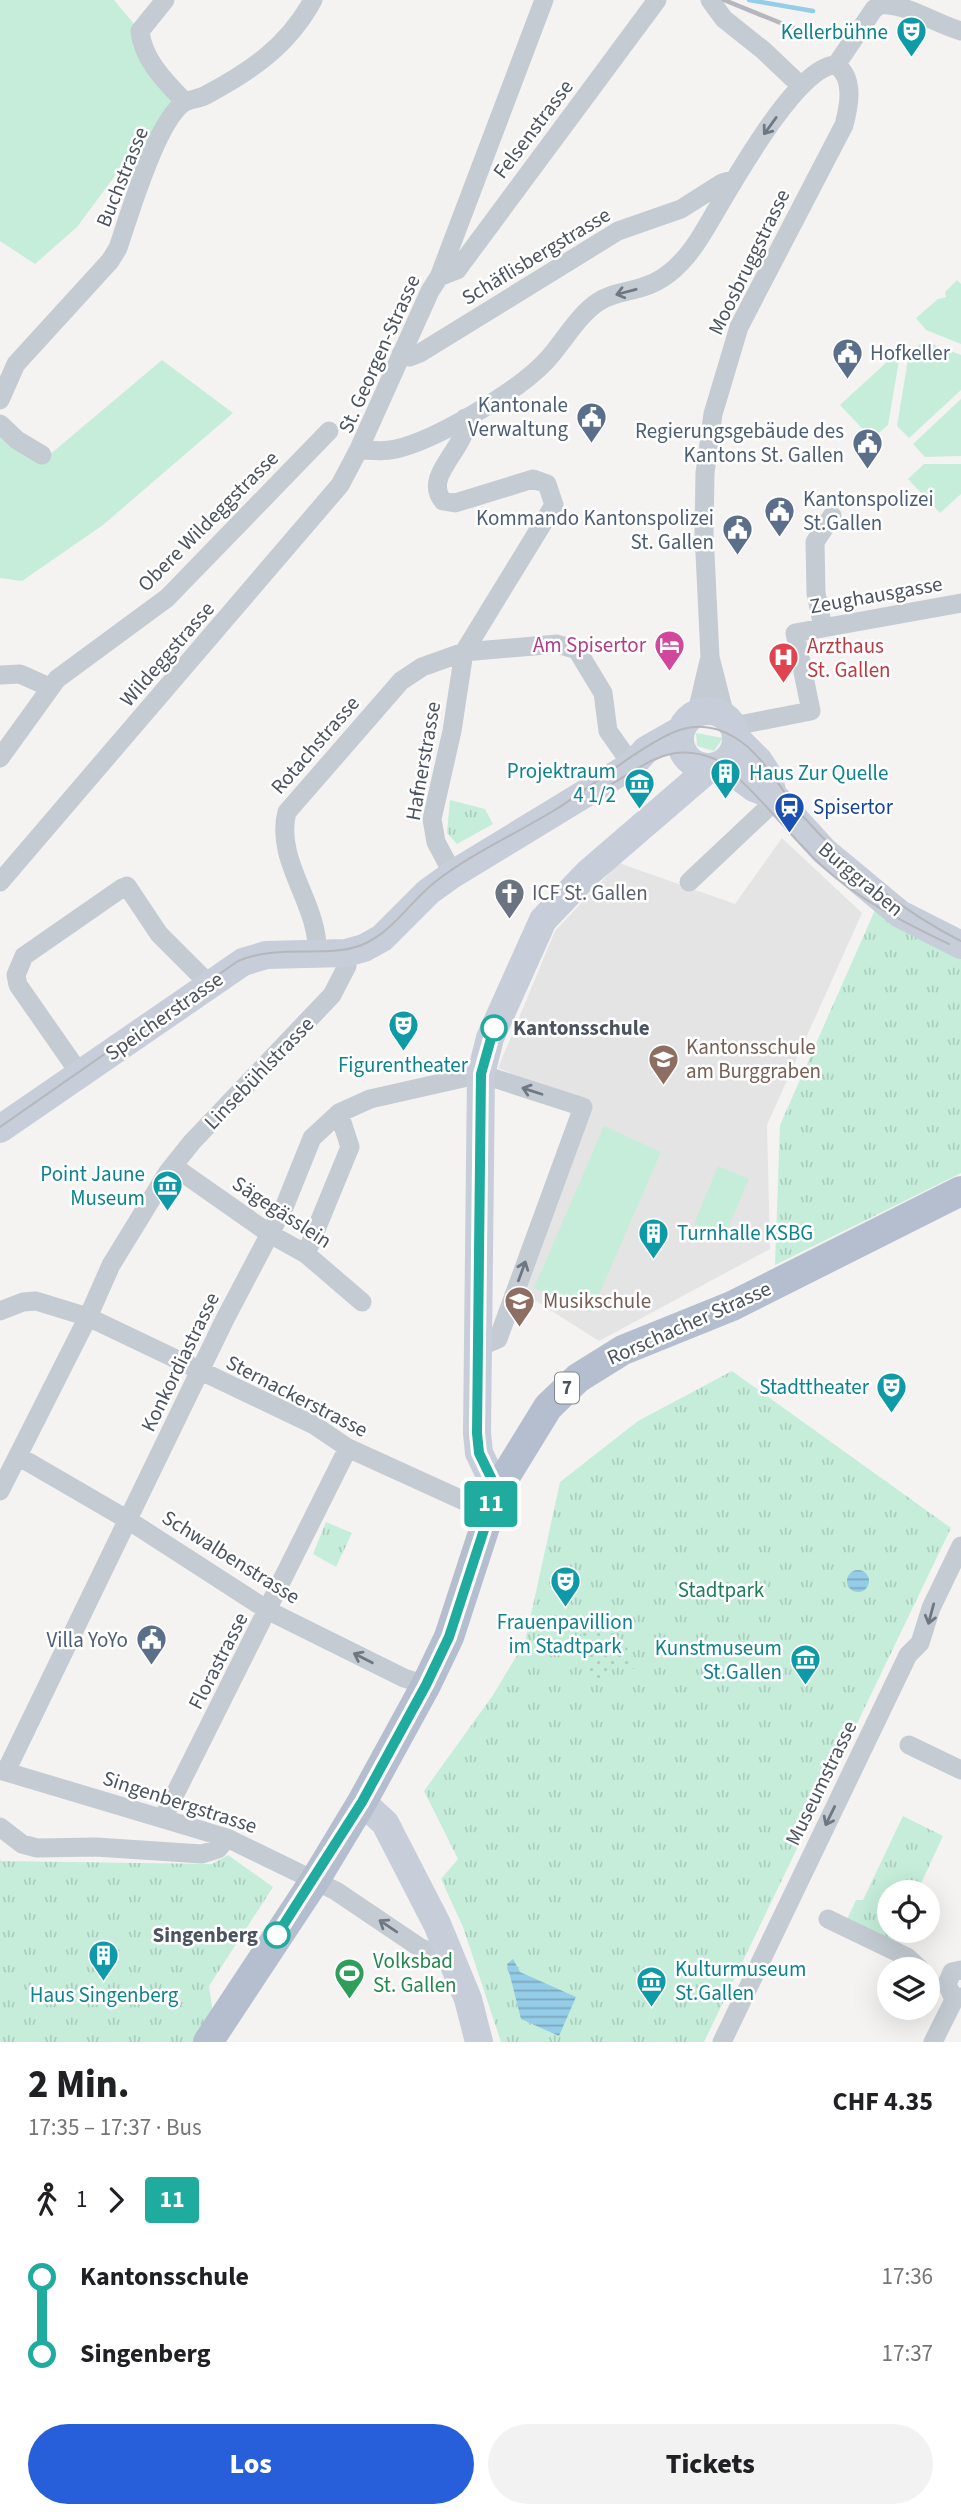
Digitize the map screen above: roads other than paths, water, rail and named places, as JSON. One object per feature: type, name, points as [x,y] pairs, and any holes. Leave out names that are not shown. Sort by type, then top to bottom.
[{"type":"main road","points":[[346,953],[382,938],[428,892],[453,874],[632,765],[646,750],[696,747],[733,753],[732,727],[712,710],[696,747],[659,810],[589,872],[542,920],[490,1038],[481,1074],[479,1453],[493,1499]]},
{"type":"main road","name":"Burggraben","points":[[732,727],[768,775],[775,797],[824,851],[900,914],[961,945]]},
{"type":"main road","name":"Burggraben","points":[[696,747],[754,789],[775,797]]},
{"type":"main road","name":"Speicherstrasse","points":[[0,1129],[243,962],[265,955],[346,953]]},
{"type":"main road","name":"Rorschacher Strasse","points":[[208,2042],[315,1880],[362,1802],[426,1685],[449,1637],[493,1499],[548,1407],[578,1378],[601,1362],[732,1306],[961,1191]]},
{"type":"main road","points":[[362,1802],[385,1824],[449,1953],[468,1999],[479,2042]]},
{"type":"street","points":[[165,0],[140,32],[141,44],[145,56],[185,102],[200,98],[255,68],[296,27],[313,0]]},
{"type":"street","name":"St. Georgen-Strasse","points":[[544,0],[439,277],[359,449],[379,452],[397,449],[465,418],[535,371],[596,303],[656,282],[679,266],[703,234],[764,134],[800,86],[824,66],[836,65],[874,9],[889,4],[911,5],[939,25],[961,31]]},
{"type":"street","name":"Felsenstrasse","points":[[439,277],[457,270],[657,0]]},
{"type":"street","points":[[709,0],[724,19],[763,50],[800,86]]},
{"type":"street","name":"Moosbruggstrasse","points":[[696,747],[710,657],[703,497],[713,414],[739,327],[844,125],[849,91],[846,76],[836,65]]},
{"type":"street","name":"Buchstrasse","points":[[0,400],[16,364],[118,248],[155,146],[185,102]]},
{"type":"street","name":"Schäflisbergstrasse","points":[[401,354],[410,357],[421,354],[618,231],[681,209],[722,183],[735,179]]},
{"type":"street","points":[[464,652],[554,505],[547,484],[533,479],[455,503],[443,501],[436,486],[464,432],[465,418]]},
{"type":"street","points":[[0,424],[17,440],[42,454]]},
{"type":"street","name":"Obere Wildeggstrasse","points":[[0,758],[49,687],[167,598],[330,431]]},
{"type":"street","name":"Wildeggstrasse","points":[[0,882],[325,505],[359,449]]},
{"type":"street","points":[[823,628],[816,593],[816,542],[832,516]]},
{"type":"street","name":"Zeughausgasse","points":[[732,727],[811,711],[795,633],[961,603]]},
{"type":"street","name":"Rotachstrasse","points":[[317,954],[317,933],[284,838],[287,812],[401,681],[422,667],[464,652],[557,644],[577,650],[603,693],[608,731],[632,765]]},
{"type":"street","name":"Hafnerstrasse","points":[[453,874],[436,842],[432,818],[452,731],[464,652]]},
{"type":"street","name":"Moosbruggstrasse","points":[[710,657],[732,727]]},
{"type":"street","points":[[0,675],[20,674],[49,687]]},
{"type":"street","points":[[689,882],[775,797]]},
{"type":"street","points":[[80,1074],[18,985],[16,975],[24,956],[127,886],[159,934],[209,984]]},
{"type":"street","name":"Linsebühlstrasse","points":[[0,1492],[119,1249],[173,1166],[326,1003],[347,966],[346,953]]},
{"type":"street","points":[[480,1347],[498,1339],[583,1107],[481,1074]]},
{"type":"street","name":"Konkordiastrasse","points":[[3,1770],[270,1234],[312,1138],[339,1113],[370,1098],[481,1074]]},
{"type":"street","points":[[306,1254],[350,1147],[339,1113]]},
{"type":"street","name":"Sägegässlein","points":[[173,1166],[270,1234],[306,1254],[362,1302]]},
{"type":"street","name":"Sternackerstrasse","points":[[0,1311],[23,1302],[36,1301],[88,1317],[314,1425],[348,1448],[471,1504],[493,1499]]},
{"type":"street","name":"Florastrasse","points":[[163,1818],[269,1611],[348,1448]]},
{"type":"street","name":"Schwalbenstrasse","points":[[18,1456],[128,1520],[269,1611],[404,1678],[426,1685]]},
{"type":"street","name":"Museumstrasse","points":[[722,2042],[908,1655],[920,1643],[931,1608],[960,1550]]},
{"type":"street","points":[[909,1745],[961,1770]]},
{"type":"street","name":"Singenbergstrasse","points":[[3,1770],[228,1838],[315,1880],[419,1947],[449,1953]]},
{"type":"street","points":[[0,1827],[22,1844],[54,1849],[96,1847],[202,1854],[218,1849],[228,1838]]},
{"type":"street","points":[[828,1919],[907,1957]]},
{"type":"street","points":[[933,2042],[957,1999],[947,1984],[955,1973]]},
{"type":"water","points":[[858,1570],[866,1573],[869,1581],[866,1589],[858,1592],[850,1589],[847,1581],[850,1573]]},
{"type":"water","points":[[513,1959],[520,1972],[576,1997],[559,2036],[521,2019],[507,1964]]},
{"type":"waterway","points":[[749,0],[813,11]]},
{"type":"tram line","points":[[0,1127],[238,961],[272,953],[339,950],[368,942],[395,922],[426,889],[449,872],[558,808],[654,742],[683,729],[716,729],[744,744],[762,762],[800,813],[836,851],[895,901],[961,941]]},
{"type":"tram line","points":[[601,790],[668,754],[683,752],[715,759],[757,796],[808,852],[836,878],[882,909],[949,944]]},
{"type":"railway","points":[[724,0],[798,30]]},
{"type":"place","name":"Kellerbühne","points":[[911,59]]},
{"type":"place","name":"Hofkeller","points":[[847,380]]},
{"type":"place","name":"Kantonale Verwaltung","points":[[591,444]]},
{"type":"place","name":"Regierungsgebäude des Kantons St. Gallen","points":[[867,470]]},
{"type":"place","name":"Kantonspolizei St.Gallen","points":[[780,538]]},
{"type":"place","name":"Kommando Kantonspolizei St. Gallen","points":[[737,557]]},
{"type":"place","name":"Am Spisertor","points":[[669,672]]},
{"type":"place","name":"Arzthaus St. Gallen","points":[[784,685]]},
{"type":"place","name":"Haus Zur Quelle","points":[[726,800]]},
{"type":"place","name":"Projektraum 4 1/2","points":[[639,810]]},
{"type":"place","name":"Spisertor","points":[[790,834]]},
{"type":"place","name":"ICF St. Gallen","points":[[509,920]]},
{"type":"place","name":"Kantonsschule","points":[[494,1028]]},
{"type":"place","name":"Figurentheater","points":[[403,1052]]},
{"type":"place","name":"Kantonsschule am Burggraben","points":[[663,1086]]},
{"type":"place","name":"Point Jaune Museum","points":[[168,1213]]},
{"type":"place","name":"Turnhalle KSBG","points":[[654,1260]]},
{"type":"place","name":"Musikschule","points":[[520,1328]]},
{"type":"place","name":"Stadttheater","points":[[892,1414]]},
{"type":"place","name":"Frauenpavillion im Stadtpark","points":[[565,1609]]},
{"type":"place","name":"Villa YoYo","points":[[151,1667]]},
{"type":"place","name":"Kunstmuseum St.Gallen","points":[[805,1687]]},
{"type":"place","name":"Singenberg","points":[[277,1935]]},
{"type":"place","name":"Haus Singenberg","points":[[104,1982]]},
{"type":"place","name":"Volksbad St. Gallen","points":[[350,2000]]},
{"type":"place","name":"Kulturmuseum St.Gallen","points":[[652,2008]]},
{"type":"park label","name":"Stadtpark","points":[[721,1590]]}]
